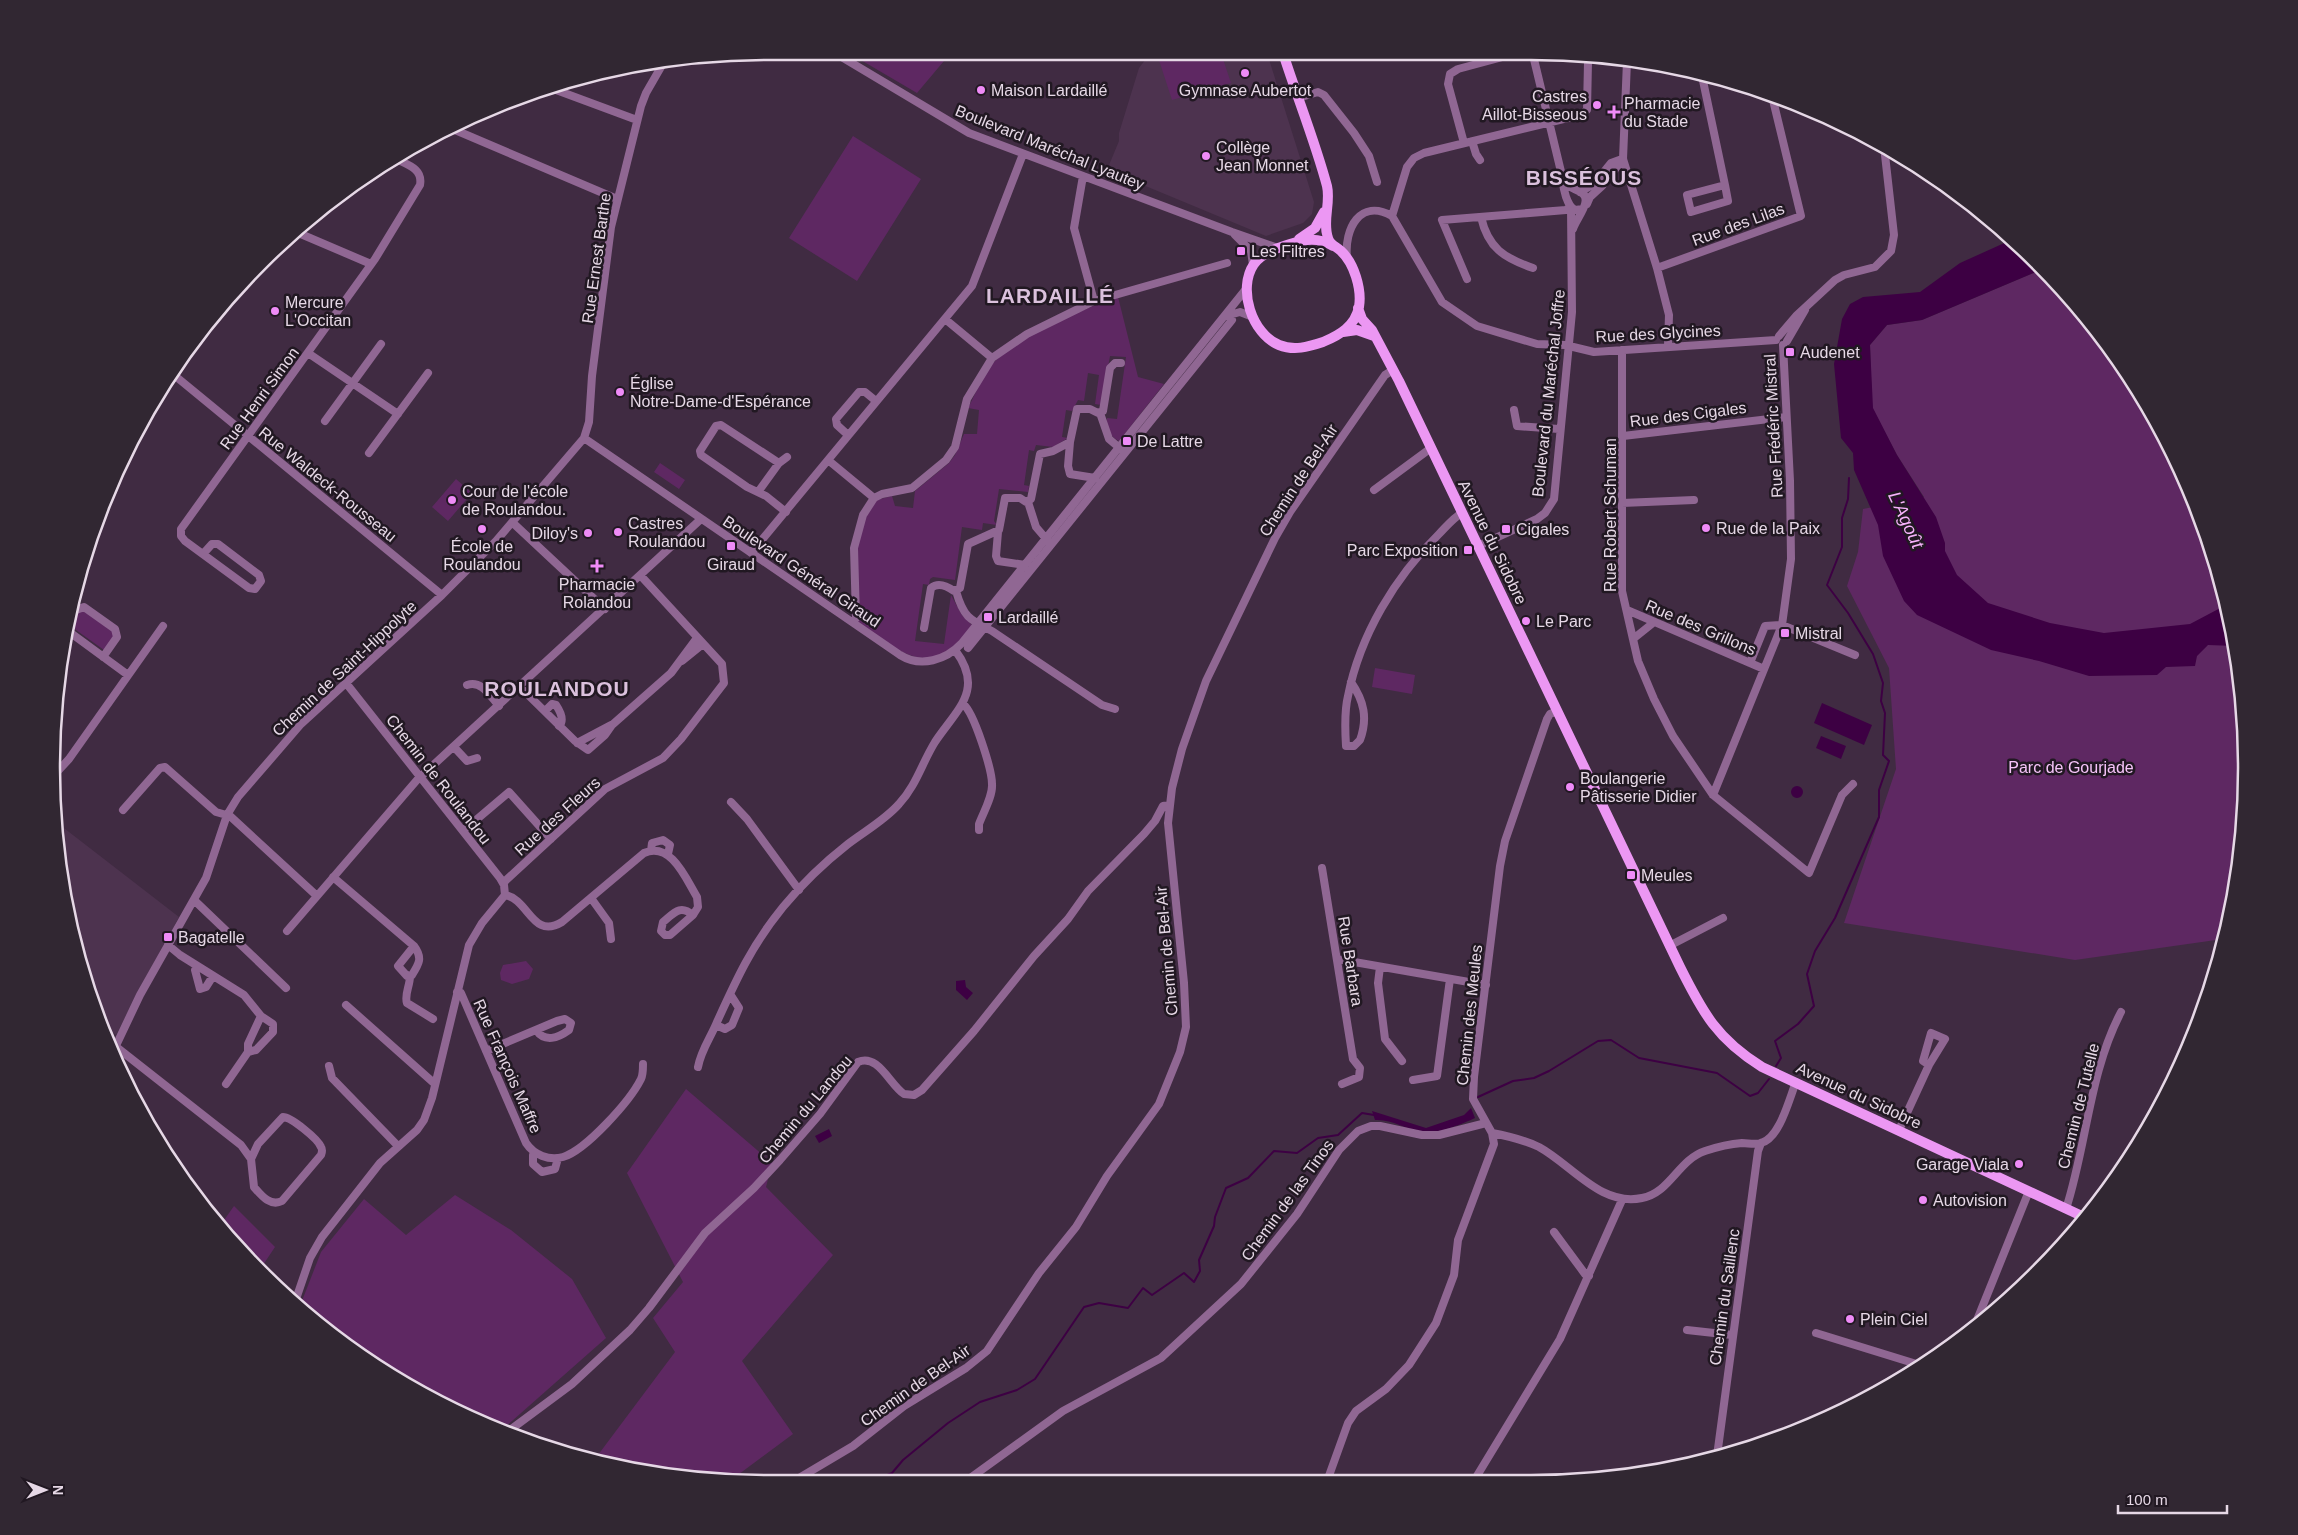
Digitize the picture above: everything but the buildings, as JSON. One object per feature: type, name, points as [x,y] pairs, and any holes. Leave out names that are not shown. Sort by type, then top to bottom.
[{"type":"main road","points":[[1285,60],[1327,187],[1326,230],[1334,246],[1347,258],[1359,290],[1358,308],[1353,321],[1343,332]]},
{"type":"main road","points":[[1296,242],[1318,224],[1328,200]]},
{"type":"main road","points":[[1334,246],[1316,239],[1296,242],[1262,256],[1253,266],[1247,287],[1253,317],[1265,336],[1272,342],[1288,348],[1306,347],[1343,332],[1357,330],[1374,336]]},
{"type":"main road","name":"Avenue du Sidobre","points":[[1358,308],[1362,319],[1393,370],[1669,946],[1697,1001],[1717,1030],[1737,1051],[1762,1067],[2078,1214]]},
{"type":"street","name":"Boulevard Maréchal Lyautey","points":[[847,60],[953,125],[1023,154],[1278,248]]},
{"type":"street","points":[[1464,143],[1448,84],[1450,74],[1458,69],[1492,60]]},
{"type":"street","name":"Boulevard du Maréchal Joffre","points":[[1478,546],[1536,519],[1549,508],[1555,493],[1559,429],[1570,347],[1573,230],[1570,206],[1563,187],[1563,180],[1534,60]]},
{"type":"street","points":[[1347,258],[1348,237],[1359,216],[1365,212],[1381,210],[1392,216],[1407,167],[1414,158],[1424,152],[1580,115],[1586,110],[1588,63]]},
{"type":"street","points":[[1627,67],[1623,159],[1657,268],[1669,315],[1668,346]]},
{"type":"street","name":"Rue Ernest Barthe","points":[[584,438],[589,422],[592,376],[610,234],[617,199],[637,120],[646,93],[660,69]]},
{"type":"street","points":[[1703,82],[1725,185],[1728,201],[1691,212],[1688,195],[1725,185]]},
{"type":"street","points":[[560,92],[637,120]]},
{"type":"street","points":[[1298,98],[1318,92],[1324,95],[1354,132],[1369,156],[1377,182]]},
{"type":"street","name":"Rue des Lilas","points":[[1657,268],[1801,216],[1774,104]]},
{"type":"street","points":[[458,131],[617,199]]},
{"type":"street","points":[[1472,141],[1480,160]]},
{"type":"street","points":[[751,553],[974,283],[1023,154]]},
{"type":"street","points":[[1781,341],[1806,309],[1835,280],[1844,275],[1875,267],[1891,251],[1894,235],[1885,156]]},
{"type":"street","points":[[1467,279],[1442,220],[1566,210],[1570,206],[1572,194],[1594,184],[1611,164],[1623,159]]},
{"type":"street","name":"Boulevard du Maréchal Joffre","points":[[1573,230],[1577,218],[1590,197],[1602,186],[1623,159]]},
{"type":"street","name":"Rue Henri Simon","points":[[203,554],[212,544],[216,543],[261,576],[262,581],[256,588],[251,589],[182,539],[181,529],[371,264],[421,182],[420,174],[402,162]]},
{"type":"street","points":[[1083,176],[1074,228],[1094,301]]},
{"type":"street","points":[[1563,180],[1569,187],[1585,196],[1585,206],[1576,210],[1570,206]]},
{"type":"street","name":"Rue des Glycines","points":[[1392,216],[1442,302],[1477,326],[1537,344],[1570,347],[1594,352],[1668,346],[1781,341]]},
{"type":"street","points":[[1481,217],[1486,235],[1510,260],[1533,268]]},
{"type":"street","points":[[1232,232],[1241,238],[1251,251],[1253,266]]},
{"type":"street","points":[[302,235],[371,264]]},
{"type":"street","points":[[1334,246],[1348,237]]},
{"type":"street","points":[[853,622],[856,618],[855,542],[860,521],[874,498],[882,494],[912,488],[946,460],[957,443],[967,399],[992,358],[1028,334],[1094,301],[1227,263]]},
{"type":"street","points":[[698,1067],[704,1049],[749,954],[782,908],[835,854],[900,803],[915,782],[930,750],[963,704],[968,685],[968,674],[964,663],[955,650],[981,626],[1229,318],[1247,287]]},
{"type":"street","points":[[1229,318],[1240,312],[1247,313],[1253,317]]},
{"type":"street","points":[[945,319],[992,358]]},
{"type":"street","name":"Rue Frédéric Mistral","points":[[1713,795],[1782,625],[1791,559],[1790,481],[1781,341]]},
{"type":"street","points":[[326,421],[381,344]]},
{"type":"street","name":"Rue Robert Schuman","points":[[1622,350],[1622,591],[1638,661],[1673,736],[1713,795],[1809,873],[1842,795],[1853,784]]},
{"type":"street","points":[[308,353],[398,414]]},
{"type":"street","points":[[1100,413],[1105,406],[1111,366],[1121,363]]},
{"type":"street","name":"Chemin de Bel-Air","points":[[804,1475],[853,1446],[904,1406],[966,1368],[987,1351],[1038,1273],[1076,1227],[1107,1176],[1159,1104],[1180,1052],[1186,1027],[1184,983],[1169,831],[1169,805],[1176,769],[1198,702],[1272,543],[1290,512],[1385,375],[1393,370]]},
{"type":"street","points":[[369,453],[428,373]]},
{"type":"street","name":"Rue Waldeck-Rousseau","points":[[177,377],[442,595]]},
{"type":"street","points":[[848,435],[836,425],[836,419],[859,392],[864,392],[876,401]]},
{"type":"street","points":[[1095,478],[1070,474],[1068,466],[1070,442],[1078,409],[1090,409],[1100,413]]},
{"type":"street","points":[[1514,410],[1517,426],[1559,429]]},
{"type":"street","points":[[1100,413],[1108,439],[1122,450]]},
{"type":"street","name":"Rue des Cigales","points":[[1623,436],[1786,417]]},
{"type":"street","points":[[778,463],[722,424],[716,426],[701,449],[701,455],[786,512]]},
{"type":"street","name":"Boulevard Général Giraud","points":[[584,438],[904,657],[921,662],[935,660],[955,650]]},
{"type":"street","name":"Chemin de Saint-Hippolyte","points":[[116,1043],[140,995],[210,870],[227,815],[238,797],[301,724],[442,595],[513,523],[584,438]]},
{"type":"street","points":[[1028,502],[1032,497],[1040,454],[1053,451],[1070,442]]},
{"type":"street","points":[[1374,490],[1431,448]]},
{"type":"street","points":[[968,648],[981,626],[1024,565],[1049,541],[1095,478],[1122,450]]},
{"type":"street","points":[[758,492],[778,463],[787,457]]},
{"type":"street","points":[[828,460],[874,498]]},
{"type":"street","points":[[1024,565],[998,561],[996,556],[998,532],[1005,498],[1020,498],[1028,502],[1036,527],[1049,541]]},
{"type":"street","points":[[1622,503],[1694,500]]},
{"type":"street","points":[[1351,682],[1360,696],[1365,717],[1360,740],[1354,746],[1346,746],[1346,714],[1351,682],[1364,644],[1377,615],[1408,568],[1425,548],[1462,513]]},
{"type":"street","points":[[287,930],[420,778],[701,519]]},
{"type":"street","points":[[513,523],[605,609]]},
{"type":"street","points":[[956,591],[962,583],[968,544],[998,532]]},
{"type":"street","name":"Rue des Fleurs","points":[[503,883],[605,789],[660,760],[681,738],[725,680],[723,666],[641,576]]},
{"type":"street","points":[[924,628],[931,588],[937,585],[947,586],[956,591],[965,614],[981,626],[1102,705],[1115,709]]},
{"type":"street","points":[[78,609],[84,607],[115,628],[117,637],[103,657]]},
{"type":"street","name":"Rue des Grillons","points":[[1627,610],[1764,669]]},
{"type":"street","points":[[1633,639],[1653,622]]},
{"type":"street","points":[[1750,663],[1765,626],[1782,625],[1855,655]]},
{"type":"street","points":[[60,769],[69,759],[162,626]]},
{"type":"street","points":[[73,635],[128,675]]},
{"type":"street","points":[[681,662],[697,638]]},
{"type":"street","points":[[520,687],[577,743],[585,750],[588,750],[605,735],[612,725],[630,712],[681,662],[703,644]]},
{"type":"street","name":"Chemin de Roulandou","points":[[346,683],[503,883],[505,895]]},
{"type":"street","points":[[467,685],[475,683],[480,685],[499,706]]},
{"type":"street","points":[[545,712],[552,704],[556,705],[562,717],[562,722],[559,726]]},
{"type":"street","points":[[963,704],[968,708],[973,721],[992,783],[979,830]]},
{"type":"street","name":"Chemin des Meules","points":[[1492,1133],[1474,1099],[1474,1077],[1505,841],[1547,719],[1550,714],[1557,710]]},
{"type":"street","points":[[454,747],[468,761],[477,758]]},
{"type":"street","points":[[123,810],[162,767],[216,812],[227,815],[317,896]]},
{"type":"street","points":[[463,832],[509,792],[551,840]]},
{"type":"street","points":[[731,802],[748,818],[799,890]]},
{"type":"street","name":"Chemin du Landou","points":[[514,1427],[572,1384],[630,1330],[649,1308],[705,1233],[754,1188],[780,1160],[820,1114],[858,1062],[865,1060],[874,1063],[904,1094],[914,1095],[922,1090],[974,1031],[1034,956],[1068,919],[1088,890],[1144,834],[1155,821],[1163,806],[1169,805]]},
{"type":"street","points":[[651,851],[652,843],[663,840],[670,845],[668,854]]},
{"type":"street","points":[[297,1296],[313,1251],[322,1237],[373,1171],[411,1136],[424,1120],[472,939],[505,895],[516,900],[537,923],[549,926],[562,922],[644,853],[651,851],[668,854],[697,897],[698,907],[693,915]]},
{"type":"street","name":"Rue Barbara","points":[[1322,868],[1353,1059],[1360,1068],[1359,1077],[1342,1084]]},
{"type":"street","points":[[333,877],[414,946],[420,958],[413,974],[410,976],[410,985],[406,998],[407,1003],[433,1019]]},
{"type":"street","points":[[591,898],[609,923],[611,939]]},
{"type":"street","points":[[194,900],[286,988]]},
{"type":"street","points":[[1669,946],[1723,918]]},
{"type":"street","points":[[168,946],[244,995],[261,1016],[273,1024],[273,1032],[256,1050],[248,1052]]},
{"type":"street","points":[[410,976],[406,976],[398,966],[414,946]]},
{"type":"street","points":[[1337,959],[1486,985]]},
{"type":"street","points":[[197,966],[195,970],[200,988],[206,987],[213,976]]},
{"type":"street","points":[[1380,967],[1378,983],[1385,1038],[1402,1061]]},
{"type":"street","points":[[1413,1080],[1437,1076],[1450,979]]},
{"type":"street","name":"Rue François Maffre","points":[[457,992],[461,993],[526,1143],[535,1152],[546,1157],[558,1158],[577,1149],[607,1123],[641,1080],[643,1064]]},
{"type":"street","points":[[716,1025],[725,1029],[732,1025],[739,1008],[730,994]]},
{"type":"street","points":[[346,1005],[435,1084]]},
{"type":"street","name":"Chemin de Tutelle","points":[[2066,1209],[2094,1086],[2113,1027],[2121,1012]]},
{"type":"street","points":[[226,1084],[248,1052],[248,1044],[261,1016]]},
{"type":"street","points":[[486,1051],[536,1030]]},
{"type":"street","points":[[119,1049],[241,1145],[251,1159],[254,1187],[271,1203],[275,1204],[282,1201],[321,1155],[322,1151],[319,1143],[287,1117],[280,1119],[258,1144],[251,1159]]},
{"type":"street","points":[[1899,1130],[1929,1065]]},
{"type":"street","points":[[329,1066],[332,1078],[398,1146]]},
{"type":"street","points":[[1329,1475],[1348,1423],[1356,1411],[1386,1389],[1409,1365],[1436,1323],[1454,1275],[1458,1240],[1494,1144],[1492,1133],[1512,1136],[1539,1147],[1600,1191],[1622,1200],[1643,1198],[1663,1188],[1684,1163],[1702,1152],[1723,1145],[1761,1143],[1770,1138],[1777,1130],[1796,1082]]},
{"type":"street","name":"Chemin de las Tinos","points":[[974,1475],[1063,1411],[1161,1358],[1241,1284],[1297,1214],[1339,1150],[1358,1131],[1371,1126],[1380,1126],[1422,1135],[1439,1135],[1486,1123]]},
{"type":"street","name":"Chemin du Saillenc","points":[[1718,1450],[1756,1160],[1761,1143]]},
{"type":"street","points":[[241,1145],[258,1144]]},
{"type":"street","name":"Rue François Maffre","points":[[535,1152],[534,1164],[542,1172],[554,1169],[558,1158]]},
{"type":"street","points":[[1980,1313],[2029,1191]]},
{"type":"street","points":[[1477,1475],[1560,1339],[1622,1200]]},
{"type":"street","points":[[1554,1232],[1589,1276]]},
{"type":"street","points":[[1687,1330],[1732,1335]]},
{"type":"street","points":[[1816,1333],[1913,1363]]},
{"type":"shaded area","name":"Collège Jean Monnet","points":[[1145,60],[1269,60],[1314,202],[1312,214],[1303,223],[1266,236],[1107,170],[1119,141],[1119,133],[1139,68]]},
{"type":"shaded area","points":[[63,827],[179,917],[116,1035],[112,1031],[84,951],[66,860]]},
{"type":"green space","points":[[861,60],[945,60],[917,93]]},
{"type":"green space","points":[[1159,60],[1223,60],[1231,83],[1172,100]]},
{"type":"green space","points":[[853,136],[921,179],[857,281],[789,238]]},
{"type":"green space","name":"Parc de Gourjade","points":[[2036,272],[2092,337],[2119,374],[2165,455],[2184,497],[2214,584],[2232,675],[2238,768],[2236,814],[2232,860],[2216,940],[2075,960],[1844,923],[1896,769],[1889,668],[1847,586],[1858,552],[1863,509],[1924,497],[1897,455],[1872,408],[1870,345],[1887,325],[1922,320]]},
{"type":"green space","points":[[1118,297],[1138,377],[1164,384],[1119,441],[1109,432],[1107,418],[1117,419],[1126,357],[1110,356],[1101,405],[1095,404],[1099,375],[1088,373],[1084,401],[1078,400],[1072,411],[1066,410],[1062,437],[1068,438],[1053,447],[1036,445],[1034,451],[1029,450],[1024,485],[1029,486],[1028,492],[999,489],[994,521],[997,525],[983,523],[982,530],[962,527],[955,580],[933,577],[930,579],[929,585],[923,584],[915,641],[944,644],[951,595],[962,615],[973,626],[957,643],[943,653],[929,658],[904,653],[858,623],[857,548],[864,520],[876,500],[892,496],[895,506],[913,508],[915,491],[949,463],[955,455],[964,434],[977,434],[979,410],[968,408],[990,367],[1000,356],[1031,335],[1049,326]]},
{"type":"green space","points":[[660,463],[685,480],[679,489],[654,472]]},
{"type":"green space","name":"Cour de l'école de Roulandou.","points":[[456,479],[472,493],[448,521],[432,507]]},
{"type":"green space","points":[[84,611],[112,631],[114,637],[104,650],[74,629],[78,612]]},
{"type":"green space","points":[[1375,668],[1415,675],[1412,694],[1372,687]]},
{"type":"green space","points":[[526,961],[533,969],[529,979],[512,984],[501,980],[500,973],[503,965]]},
{"type":"green space","points":[[686,1089],[772,1163],[766,1187],[833,1255],[742,1361],[793,1434],[739,1474],[675,1469],[599,1454],[675,1352],[653,1318],[683,1282],[627,1173]]},
{"type":"green space","points":[[455,1195],[511,1230],[572,1279],[606,1338],[508,1425],[455,1402],[374,1356],[302,1300],[321,1252],[364,1199],[406,1235]]},
{"type":"green space","points":[[234,1206],[275,1247],[264,1264],[236,1234],[224,1220]]},
{"type":"water","name":"L'Agoût","points":[[2005,243],[2036,272],[1922,320],[1887,325],[1870,345],[1873,408],[1897,455],[1936,517],[1945,543],[1945,551],[1957,575],[1988,603],[2050,623],[2104,633],[2190,624],[2219,608],[2227,646],[2208,645],[2197,656],[2195,666],[2166,667],[2157,675],[2089,676],[2039,661],[1991,650],[1917,615],[1904,601],[1883,556],[1878,525],[1854,470],[1853,453],[1841,438],[1834,364],[1842,319],[1850,304],[1863,297],[1920,292],[1960,263]]},
{"type":"water","points":[[1822,703],[1872,725],[1864,745],[1814,723]]},
{"type":"water","points":[[1821,736],[1846,746],[1841,759],[1816,748]]},
{"type":"water","points":[[1795,786],[1799,786],[1803,792],[1799,798],[1795,798],[1791,794],[1791,790]]},
{"type":"water","points":[[965,980],[966,987],[973,993],[967,1000],[956,990],[956,981]]},
{"type":"water","points":[[1471,1108],[1475,1118],[1449,1128],[1427,1133],[1415,1131],[1387,1121],[1375,1120],[1372,1111],[1426,1128],[1464,1115]]},
{"type":"water","points":[[829,1129],[832,1136],[819,1143],[815,1136]]},
{"type":"waterway","points":[[1776,1066],[1781,1058],[1775,1041],[1798,1024],[1814,1006],[1807,974],[1815,951],[1835,918],[1879,817],[1879,790],[1889,761],[1883,755],[1885,713],[1881,701],[1883,683],[1873,654],[1848,613],[1827,585],[1842,547],[1842,518],[1848,499],[1849,478]]},
{"type":"waterway","points":[[1478,1097],[1513,1081],[1534,1078],[1598,1041],[1611,1040],[1639,1058],[1717,1073],[1750,1096],[1758,1093],[1769,1079]]},
{"type":"waterway","points":[[887,1475],[892,1473],[903,1460],[948,1423],[980,1402],[1017,1390],[1035,1379],[1084,1307],[1099,1303],[1128,1308],[1143,1288],[1152,1295],[1184,1273],[1194,1282],[1200,1271],[1199,1260],[1214,1226],[1215,1217],[1226,1188],[1248,1178],[1274,1151],[1297,1153],[1318,1138],[1338,1135],[1362,1113],[1374,1115]]},
{"type":"place","name":"Gymnase Aubertot","points":[[1245,73]]},
{"type":"place","name":"Maison Lardaillé","points":[[981,90]]},
{"type":"place","name":"Castres Aillot-Bisseous","points":[[1597,105]]},
{"type":"place","name":"Pharmacie du Stade","points":[[1614,112]]},
{"type":"place","name":"Collège Jean Monnet","points":[[1206,156]]},
{"type":"place","name":"Les Filtres","points":[[1241,251]]},
{"type":"place","name":"Mercure L'Occitan","points":[[275,311]]},
{"type":"place","name":"Audenet","points":[[1790,352]]},
{"type":"place","name":"Église Notre-Dame-d'Espérance","points":[[620,392]]},
{"type":"place","name":"De Lattre","points":[[1127,441]]},
{"type":"place","name":"Cour de l'école de Roulandou.","points":[[452,500]]},
{"type":"place","name":"Rue de la Paix","points":[[1706,528]]},
{"type":"place","name":"École de Roulandou","points":[[482,529]]},
{"type":"place","name":"Cigales","points":[[1506,529]]},
{"type":"place","name":"Castres Roulandou","points":[[618,532]]},
{"type":"place","name":"Diloy's","points":[[588,533]]},
{"type":"place","name":"Giraud","points":[[731,546]]},
{"type":"place","name":"Parc Exposition","points":[[1468,550]]},
{"type":"place","name":"Pharmacie Rolandou","points":[[597,566]]},
{"type":"place","name":"Lardaillé","points":[[988,617]]},
{"type":"place","name":"Le Parc","points":[[1526,621]]},
{"type":"place","name":"Mistral","points":[[1785,633]]},
{"type":"place","name":"Boulangerie Pâtisserie Didier","points":[[1570,787]]},
{"type":"place","name":"Meules","points":[[1631,875]]},
{"type":"place","name":"Bagatelle","points":[[168,937]]},
{"type":"place","name":"Garage Viala","points":[[2019,1164]]},
{"type":"place","name":"Autovision","points":[[1923,1200]]},
{"type":"place","name":"Plein Ciel","points":[[1850,1319]]},
{"type":"district","name":"BISSÉOUS","points":[[1584,178]]},
{"type":"district","name":"LARDAILLÉ","points":[[1050,296]]},
{"type":"district","name":"ROULANDOU","points":[[557,689]]}]
